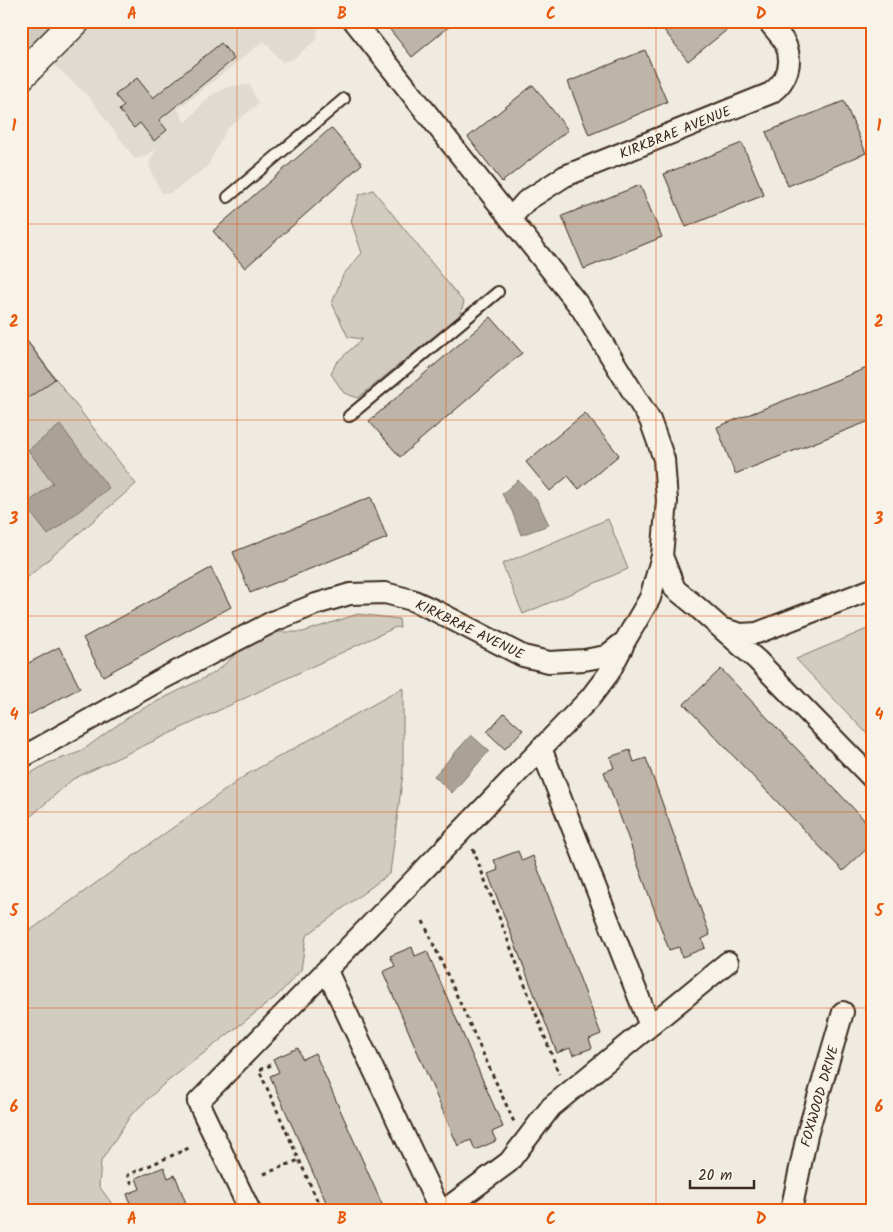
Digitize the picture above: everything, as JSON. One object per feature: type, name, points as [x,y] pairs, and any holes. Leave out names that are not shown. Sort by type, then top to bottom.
[{"type":"main road","points":[[21,76],[76,21]]},
{"type":"street","name":"KIRKBRAE AVENUE","points":[[21,758],[162,679],[274,621],[316,604],[350,594],[385,593],[412,600],[523,656],[549,662],[584,660],[606,656],[626,641],[650,598],[662,556],[667,501],[664,459],[650,420],[592,325],[354,21]]},
{"type":"street","name":"KIRKBRAE AVENUE","points":[[510,218],[526,201],[565,176],[771,93],[780,86],[788,73],[789,55],[784,42],[768,21]]},
{"type":"street","points":[[662,556],[675,589],[757,660],[872,778]]},
{"type":"street","points":[[722,628],[741,634],[757,633],[872,589]]},
{"type":"street","points":[[250,1211],[198,1102],[590,698],[610,673],[626,641]]},
{"type":"street","points":[[541,748],[650,1026]]},
{"type":"street","points":[[327,971],[442,1211],[509,1162],[551,1107],[728,962]]},
{"type":"street","name":"FOXWOOD DRIVE","points":[[792,1211],[807,1135],[843,1012]]},
{"type":"lane","points":[[228,197],[344,99]]},
{"type":"lane","points":[[349,416],[498,292]]},
{"type":"path","points":[[464,827],[567,1093]]},
{"type":"path","points":[[423,921],[518,1131]]},
{"type":"path","points":[[271,1065],[259,1070],[322,1211]]},
{"type":"path","points":[[132,1184],[128,1175],[189,1148]]},
{"type":"path","points":[[264,1174],[299,1160]]},
{"type":"shaded area","points":[[21,21],[76,21],[21,76]]},
{"type":"shaded area","points":[[85,21],[315,21],[318,25],[317,39],[293,59],[282,62],[264,41],[178,109],[185,123],[210,96],[230,86],[250,85],[258,104],[227,129],[207,167],[171,193],[162,193],[152,174],[149,163],[157,147],[144,157],[135,159],[89,97],[49,60]]},
{"type":"shaded area","points":[[373,190],[464,303],[459,316],[358,398],[344,393],[331,374],[336,363],[362,339],[348,337],[332,303],[343,275],[362,253],[351,221],[359,195]]},
{"type":"shaded area","points":[[21,333],[136,484],[21,583]]},
{"type":"shaded area","points":[[60,425],[109,488],[48,535],[25,505],[53,483],[28,450]]},
{"type":"shaded area","points":[[518,480],[537,500],[549,525],[521,535],[512,511],[502,494]]},
{"type":"shaded area","points":[[608,519],[628,569],[523,614],[502,564]]},
{"type":"shaded area","points":[[358,614],[399,619],[400,628],[396,627],[73,779],[21,825],[21,779],[48,763],[80,752],[134,713],[214,673],[262,632],[303,632]]},
{"type":"shaded area","points":[[872,627],[872,739],[796,659]]},
{"type":"shaded area","points":[[403,688],[403,773],[390,873],[306,936],[301,970],[277,996],[163,1085],[131,1115],[101,1161],[99,1186],[117,1211],[21,1211],[21,937],[246,775]]},
{"type":"shaded area","points":[[471,735],[489,751],[452,793],[434,776]]},
{"type":"building","points":[[383,21],[456,21],[412,57]]},
{"type":"building","points":[[657,21],[730,21],[733,25],[688,61]]},
{"type":"building","points":[[221,43],[234,59],[159,120],[167,130],[154,141],[140,123],[134,128],[119,110],[124,106],[115,95],[137,78],[153,98]]},
{"type":"building","points":[[645,50],[667,102],[589,135],[568,82]]},
{"type":"building","points":[[533,85],[568,130],[502,182],[468,137]]},
{"type":"building","points":[[844,101],[866,153],[788,186],[766,132]]},
{"type":"building","points":[[331,128],[362,164],[245,268],[213,231]]},
{"type":"building","points":[[742,143],[764,195],[686,227],[664,174]]},
{"type":"building","points":[[640,185],[662,237],[584,269],[562,216]]},
{"type":"building","points":[[491,317],[522,353],[400,457],[369,421]]},
{"type":"building","points":[[21,333],[55,379],[21,403]]},
{"type":"building","points":[[872,366],[872,420],[735,474],[717,427]]},
{"type":"building","points":[[585,413],[619,455],[579,489],[568,476],[550,491],[526,462]]},
{"type":"building","points":[[371,497],[387,538],[250,593],[233,552]]},
{"type":"building","points":[[211,568],[231,607],[103,676],[83,638]]},
{"type":"building","points":[[59,647],[80,688],[21,719],[21,667]]},
{"type":"building","points":[[721,669],[872,828],[872,844],[843,871],[684,704]]},
{"type":"building","points":[[504,713],[523,730],[505,749],[487,732]]},
{"type":"building","points":[[630,750],[634,762],[646,758],[710,935],[702,939],[705,948],[682,957],[679,947],[669,950],[604,772],[614,768],[610,757]]},
{"type":"building","points":[[518,851],[522,861],[533,856],[601,1034],[589,1039],[592,1048],[573,1055],[570,1048],[557,1053],[488,874],[498,870],[494,860]]},
{"type":"building","points":[[412,947],[415,956],[427,951],[503,1127],[492,1132],[496,1141],[475,1150],[471,1140],[458,1146],[383,972],[395,966],[390,956]]},
{"type":"building","points":[[298,1048],[302,1059],[315,1053],[385,1211],[330,1211],[270,1076],[279,1072],[273,1059]]},
{"type":"building","points":[[164,1167],[168,1178],[175,1175],[189,1211],[133,1211],[127,1194],[140,1189],[136,1178]]}]
